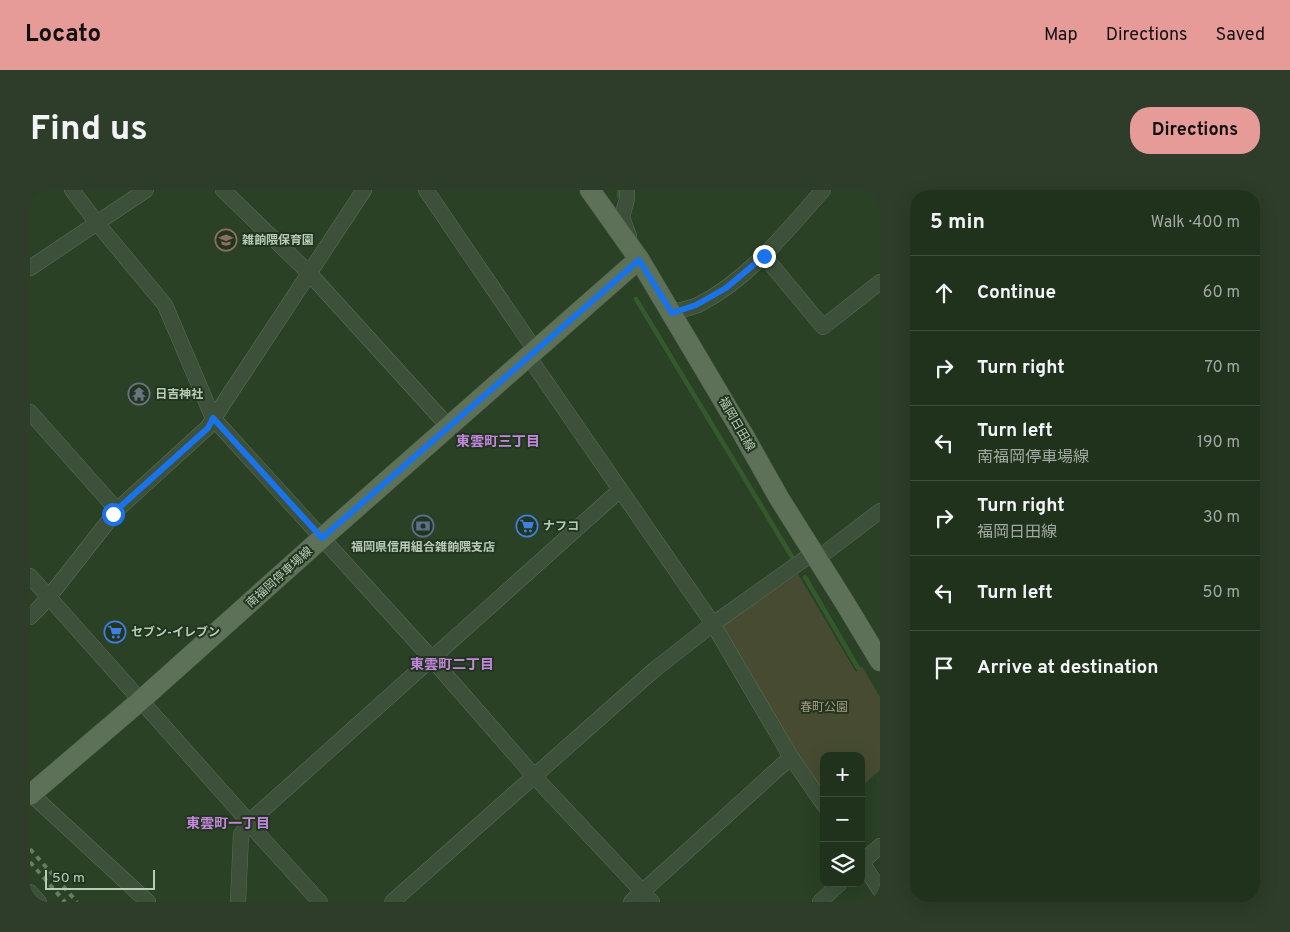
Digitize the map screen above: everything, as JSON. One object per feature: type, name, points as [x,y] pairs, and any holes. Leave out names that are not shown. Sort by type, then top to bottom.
[{"type":"main road","name":"福岡日田線","points":[[590,190],[639,260],[672,313],[779,498],[880,661]]},
{"type":"main road","name":"南福岡停車場線","points":[[30,794],[140,701],[322,538],[639,260]]},
{"type":"street","points":[[72,190],[97,223],[166,305],[213,418],[432,659],[534,776],[648,897]]},
{"type":"street","points":[[30,268],[146,190]]},
{"type":"street","points":[[223,190],[309,273],[449,426]]},
{"type":"street","points":[[30,617],[117,510],[208,428],[364,190]]},
{"type":"street","points":[[426,190],[620,490],[713,624],[791,757],[820,799]]},
{"type":"street","points":[[627,190],[622,217],[639,260]]},
{"type":"street","points":[[672,313],[696,305],[726,288],[764,256],[823,190]]},
{"type":"street","points":[[764,256],[823,327],[880,282]]},
{"type":"street","points":[[30,412],[117,510]]},
{"type":"street","points":[[238,902],[241,835],[249,822],[620,490]]},
{"type":"street","points":[[392,902],[654,670],[713,624],[880,511]]},
{"type":"street","points":[[30,576],[320,902]]},
{"type":"street","points":[[631,902],[648,897],[791,757]]},
{"type":"street","points":[[30,794],[148,902]]},
{"type":"street","points":[[865,859],[880,846]]},
{"type":"street","points":[[865,867],[880,890]]},
{"type":"street","points":[[820,902],[836,887]]},
{"type":"street","points":[[30,892],[39,902]]},
{"type":"green space","name":"春町公園","points":[[798,574],[856,672],[862,666],[880,697],[880,770],[865,783],[865,752],[820,752],[820,790],[721,633],[724,624]]},
{"type":"waterway","points":[[619,190],[619,196]]},
{"type":"waterway","points":[[636,299],[792,557]]},
{"type":"waterway","points":[[805,577],[858,668]]},
{"type":"railway","points":[[30,849],[77,902]]},
{"type":"railway","points":[[30,862],[65,902]]},
{"type":"place","name":"雑餉隈保育園","points":[[226,240]]},
{"type":"place","name":"日吉神社","points":[[139,394]]},
{"type":"place","name":"福岡県信用組合雑餉隈支店","points":[[423,526]]},
{"type":"place","name":"ナフコ","points":[[527,526]]},
{"type":"place","name":"セブン-イレブン","points":[[115,632]]},
{"type":"district","name":"東雲町三丁目","points":[[498,441]]},
{"type":"district","name":"東雲町二丁目","points":[[452,664]]},
{"type":"district","name":"東雲町一丁目","points":[[228,823]]},
{"type":"route","points":[[113,514],[208,428],[213,418],[322,538],[639,260],[672,313],[696,305],[726,288],[764,256]]}]
